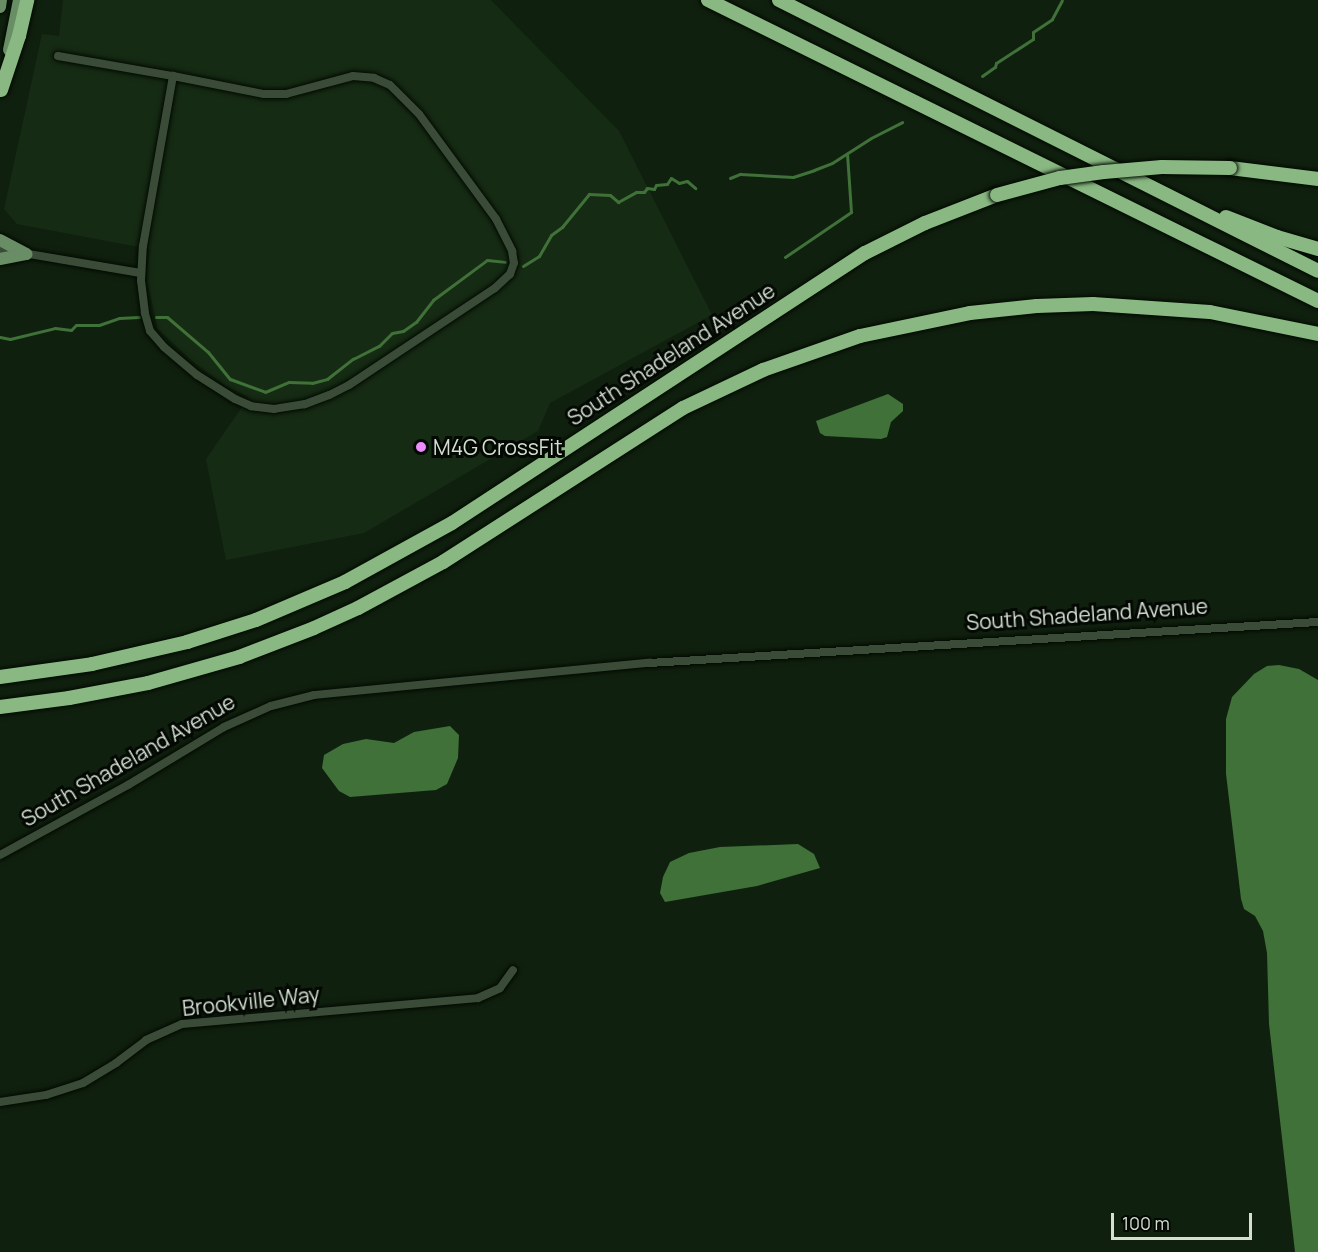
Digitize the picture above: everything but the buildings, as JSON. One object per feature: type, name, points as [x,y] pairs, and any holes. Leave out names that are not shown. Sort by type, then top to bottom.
[{"type":"highway","points":[[1,93],[19,36],[27,0]]},
{"type":"highway","points":[[708,0],[1318,301]]},
{"type":"highway","points":[[779,0],[1318,271]]},
{"type":"highway","name":"South Shadeland Avenue","points":[[0,677],[86,666],[178,645],[256,620],[345,582],[441,530],[865,253],[925,222],[997,195],[1060,178],[1104,172],[1162,167],[1230,168],[1318,179]]},
{"type":"highway","points":[[1168,195],[1277,237],[1318,249]]},
{"type":"highway","name":"South Shadeland Avenue","points":[[0,706],[69,698],[148,683],[239,657],[314,628],[367,604],[443,562],[683,408],[772,366],[860,336],[970,313],[1094,304],[1210,312],[1318,334]]},
{"type":"main road","points":[[0,7],[2,0]]},
{"type":"main road","points":[[1,93],[19,0]]},
{"type":"main road","points":[[0,240],[26,254]]},
{"type":"main road","points":[[0,259],[26,254]]},
{"type":"street","points":[[58,56],[173,76],[271,95],[297,91],[346,77],[371,78],[393,87],[419,114],[496,219],[512,250],[513,267],[502,283],[349,385],[317,400],[279,408],[251,406],[235,399],[197,375],[161,344],[147,323],[141,273],[173,76]]},
{"type":"street","points":[[0,249],[141,273]]},
{"type":"street","name":"South Shadeland Avenue","points":[[0,855],[128,785],[224,727],[271,706],[314,696],[649,663],[1318,622]]},
{"type":"street","name":"Brookville Way","points":[[0,1102],[38,1097],[82,1083],[116,1063],[146,1040],[183,1024],[478,998],[500,988],[513,970]]},
{"type":"shaded area","points":[[63,0],[491,0],[619,131],[712,315],[550,403],[538,431],[364,533],[226,560],[206,459],[249,397],[226,386],[192,361],[158,329],[147,282],[149,249],[17,224],[4,209],[42,34],[59,36]]},
{"type":"shaded area","points":[[888,394],[903,404],[903,411],[891,422],[887,437],[881,439],[825,436],[820,433],[816,421]]},
{"type":"shaded area","points":[[1279,665],[1299,669],[1318,680],[1318,1252],[1295,1252],[1269,1024],[1267,953],[1263,931],[1255,916],[1244,909],[1241,899],[1226,774],[1226,719],[1232,697],[1254,674],[1267,666]]},
{"type":"shaded area","points":[[450,726],[459,735],[458,758],[447,784],[436,790],[350,797],[339,791],[322,768],[324,755],[343,744],[366,739],[394,743],[414,732]]},
{"type":"shaded area","points":[[798,844],[814,854],[820,868],[757,886],[665,902],[660,893],[663,877],[670,862],[689,853],[720,847]]},
{"type":"waterway","points":[[982,76],[995,67],[996,63],[1033,39],[1033,32],[1052,19],[1062,0]]},
{"type":"waterway","points":[[730,178],[740,174],[793,177],[832,163],[871,138],[902,122]]},
{"type":"waterway","points":[[785,257],[851,212],[847,154]]},
{"type":"waterway","points":[[523,266],[539,256],[551,235],[562,227],[589,194],[610,195],[618,202],[636,192],[644,192],[647,188],[654,189],[656,185],[667,184],[671,178],[679,183],[687,181],[695,188]]},
{"type":"waterway","points":[[156,317],[167,317],[208,352],[230,379],[265,392],[289,382],[312,383],[327,379],[353,359],[379,346],[392,333],[403,331],[416,322],[433,300],[487,260],[505,262]]},
{"type":"waterway","points":[[0,337],[10,339],[55,328],[71,330],[76,325],[99,325],[119,318],[139,317]]},
{"type":"place","name":"M4G CrossFit","points":[[421,447]]}]
